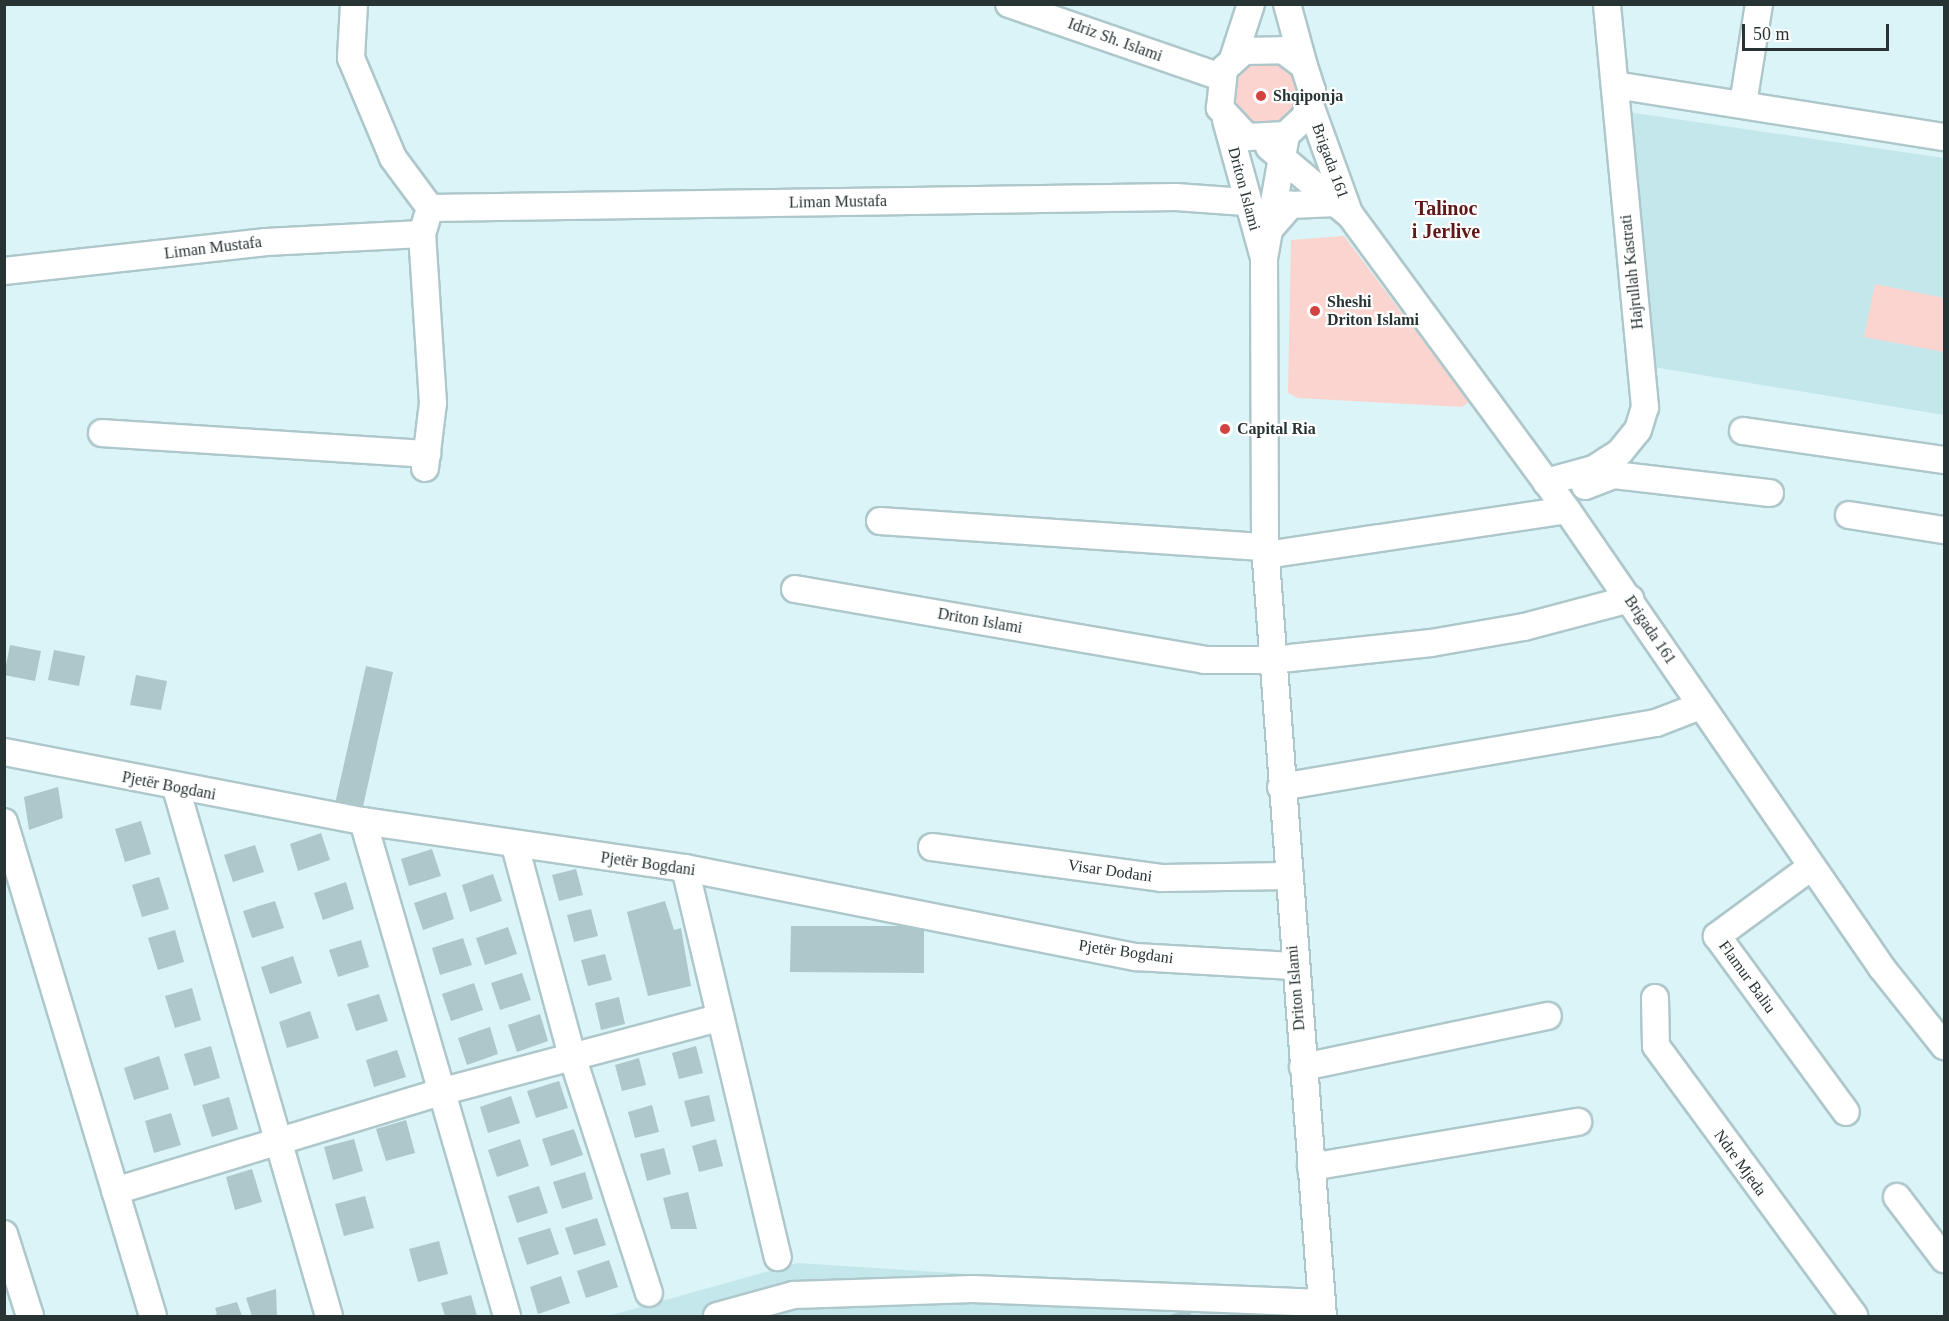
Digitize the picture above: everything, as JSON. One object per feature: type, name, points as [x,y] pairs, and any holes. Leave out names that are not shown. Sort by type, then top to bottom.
[{"type":"street","points":[[102,433],[426,461],[433,403],[422,234],[430,208],[393,158],[351,58],[354,4]]},
{"type":"street","name":"Idriz Sh. Islami","points":[[1009,4],[1227,68]]},
{"type":"street","name":"Driton Islami","points":[[1251,4],[1218,95],[1245,202],[1264,258]]},
{"type":"street","points":[[1287,4],[1304,66],[1310,105]]},
{"type":"street","name":"Hajrullah Kastrati","points":[[1557,496],[1620,452],[1638,430],[1645,407],[1607,4]]},
{"type":"street","points":[[1743,104],[1759,4]]},
{"type":"street","points":[[1227,68],[1270,46],[1304,66]]},
{"type":"street","points":[[1615,85],[1944,138]]},
{"type":"street","name":"Driton Islami","points":[[1310,105],[1283,146],[1264,258],[1265,551],[1281,788],[1290,876],[1293,966],[1322,1310]]},
{"type":"street","name":"Brigada 161","points":[[1310,105],[1343,209]]},
{"type":"street","name":"Driton Islami","points":[[1226,120],[1260,140],[1283,146]]},
{"type":"street","name":"Brigada 161","points":[[1283,146],[1343,209],[1557,496],[1630,599],[1700,706],[1811,867],[1944,1046]]},
{"type":"street","name":"Liman Mustafa","points":[[430,208],[1176,198],[1245,202]]},
{"type":"street","points":[[1268,231],[1291,205],[1343,209]]},
{"type":"street","name":"Liman Mustafa","points":[[4,271],[266,242],[422,234]]},
{"type":"street","points":[[1743,431],[1944,460]]},
{"type":"street","points":[[880,521],[1265,551],[1557,496],[1638,467],[1748,476]]},
{"type":"street","points":[[1614,475],[1770,494]]},
{"type":"street","points":[[1849,515],[1944,530]]},
{"type":"street","name":"Driton Islami","points":[[795,589],[1204,660],[1272,660]]},
{"type":"street","points":[[1272,660],[1443,641],[1630,599]]},
{"type":"street","points":[[1281,788],[1656,723],[1700,706]]},
{"type":"street","name":"Pjetër Bogdani","points":[[4,752],[176,788],[363,821],[515,846],[685,868],[1136,957],[1293,966]]},
{"type":"street","points":[[176,788],[329,1317]]},
{"type":"street","points":[[363,821],[507,1317]]},
{"type":"street","points":[[4,822],[153,1317]]},
{"type":"street","points":[[515,846],[572,1056],[649,1293]]},
{"type":"street","name":"Visar Dodani","points":[[932,847],[1161,878],[1290,876]]},
{"type":"street","name":"Flamur Baliu","points":[[1811,867],[1717,936],[1846,1112]]},
{"type":"street","points":[[685,868],[719,1018],[778,1257]]},
{"type":"street","name":"Ndre Mjeda","points":[[1654,998],[1656,1046],[1854,1317]]},
{"type":"street","points":[[1303,1067],[1548,1016]]},
{"type":"street","points":[[115,1191],[440,1092],[719,1018]]},
{"type":"street","points":[[1311,1167],[1578,1122]]},
{"type":"street","points":[[1897,1197],[1944,1259]]},
{"type":"street","points":[[4,1234],[30,1317]]},
{"type":"street","points":[[717,1317],[794,1295],[973,1289],[1322,1310]]},
{"type":"shaded area","points":[[1266,62],[1278,64],[1288,71],[1295,81],[1297,93],[1295,105],[1288,115],[1278,122],[1266,124],[1254,122],[1244,115],[1237,105],[1235,93],[1237,81],[1244,71],[1254,64]]},
{"type":"shaded area","points":[[1607,109],[1944,158],[1944,415],[1641,365]]},
{"type":"shaded area","points":[[1344,236],[1469,402],[1462,407],[1298,398],[1288,393],[1291,240]]},
{"type":"shaded area","points":[[1875,284],[1944,298],[1944,352],[1864,337]]},
{"type":"shaded area","points":[[798,1263],[1242,1292],[1257,1316],[608,1316]]},
{"type":"building","points":[[10,645],[41,651],[35,681],[4,675]]},
{"type":"building","points":[[54,650],[85,656],[79,686],[48,680]]},
{"type":"building","points":[[366,666],[393,672],[362,811],[335,804]]},
{"type":"building","points":[[136,675],[167,681],[161,710],[130,705]]},
{"type":"building","points":[[58,787],[63,818],[29,830],[24,797]]},
{"type":"building","points":[[141,821],[151,854],[125,862],[115,829]]},
{"type":"building","points":[[321,833],[330,860],[298,871],[290,844]]},
{"type":"building","points":[[255,845],[264,872],[233,882],[224,855]]},
{"type":"building","points":[[432,849],[441,876],[409,886],[401,859]]},
{"type":"building","points":[[576,869],[583,895],[559,901],[552,875]]},
{"type":"building","points":[[493,874],[502,901],[470,912],[462,885]]},
{"type":"building","points":[[159,877],[169,909],[142,917],[132,885]]},
{"type":"building","points":[[346,882],[354,909],[323,920],[314,893]]},
{"type":"building","points":[[446,892],[454,919],[423,930],[414,903]]},
{"type":"building","points":[[275,901],[284,928],[252,938],[243,911]]},
{"type":"building","points":[[665,901],[674,930],[681,928],[691,986],[648,996],[627,912]]},
{"type":"building","points":[[591,909],[598,936],[574,942],[567,915]]},
{"type":"building","points":[[791,926],[924,926],[924,973],[790,972]]},
{"type":"building","points":[[508,927],[517,954],[485,965],[476,938]]},
{"type":"building","points":[[175,930],[184,962],[158,970],[148,938]]},
{"type":"building","points":[[463,938],[472,965],[440,975],[432,948]]},
{"type":"building","points":[[361,940],[369,967],[338,977],[329,950]]},
{"type":"building","points":[[605,954],[612,980],[588,986],[581,960]]},
{"type":"building","points":[[293,956],[302,983],[270,994],[261,967]]},
{"type":"building","points":[[522,973],[531,1000],[500,1010],[491,983]]},
{"type":"building","points":[[474,983],[483,1010],[451,1021],[442,994]]},
{"type":"building","points":[[192,988],[201,1020],[175,1028],[165,996]]},
{"type":"building","points":[[379,994],[388,1021],[356,1031],[347,1004]]},
{"type":"building","points":[[619,997],[625,1024],[601,1030],[595,1003]]},
{"type":"building","points":[[310,1011],[319,1038],[287,1048],[279,1022]]},
{"type":"building","points":[[540,1014],[548,1041],[517,1052],[508,1025]]},
{"type":"building","points":[[490,1027],[498,1054],[467,1065],[458,1038]]},
{"type":"building","points":[[211,1046],[220,1078],[194,1086],[184,1054]]},
{"type":"building","points":[[696,1046],[703,1073],[679,1079],[672,1053]]},
{"type":"building","points":[[397,1050],[406,1077],[374,1087],[366,1060]]},
{"type":"building","points":[[159,1056],[169,1089],[134,1100],[124,1068]]},
{"type":"building","points":[[639,1058],[646,1085],[622,1091],[615,1065]]},
{"type":"building","points":[[559,1081],[568,1108],[536,1118],[527,1091]]},
{"type":"building","points":[[709,1095],[715,1121],[691,1127],[684,1101]]},
{"type":"building","points":[[511,1096],[520,1123],[488,1133],[480,1107]]},
{"type":"building","points":[[229,1097],[238,1129],[212,1137],[202,1105]]},
{"type":"building","points":[[652,1105],[659,1132],[635,1138],[628,1112]]},
{"type":"building","points":[[171,1113],[181,1145],[154,1153],[145,1121]]},
{"type":"building","points":[[406,1120],[415,1153],[386,1161],[376,1129]]},
{"type":"building","points":[[574,1129],[583,1155],[551,1166],[542,1139]]},
{"type":"building","points":[[354,1139],[363,1171],[333,1180],[324,1147]]},
{"type":"building","points":[[520,1139],[529,1166],[497,1177],[488,1150]]},
{"type":"building","points":[[716,1139],[723,1166],[699,1172],[692,1146]]},
{"type":"building","points":[[664,1148],[671,1174],[647,1181],[640,1154]]},
{"type":"building","points":[[252,1169],[262,1202],[235,1210],[226,1177]]},
{"type":"building","points":[[585,1172],[593,1199],[562,1209],[553,1182]]},
{"type":"building","points":[[539,1186],[548,1213],[517,1223],[508,1196]]},
{"type":"building","points":[[688,1192],[697,1229],[671,1229],[663,1198]]},
{"type":"building","points":[[365,1196],[374,1228],[344,1236],[335,1204]]},
{"type":"building","points":[[597,1218],[606,1245],[574,1255],[565,1228]]},
{"type":"building","points":[[550,1228],[559,1254],[527,1265],[518,1238]]},
{"type":"building","points":[[439,1241],[448,1274],[418,1282],[409,1249]]},
{"type":"building","points":[[609,1260],[618,1287],[586,1298],[577,1271]]},
{"type":"building","points":[[561,1276],[570,1303],[538,1314],[530,1287]]},
{"type":"building","points":[[276,1289],[277,1316],[252,1316],[246,1298]]},
{"type":"building","points":[[471,1295],[477,1316],[445,1316],[441,1303]]},
{"type":"building","points":[[237,1302],[242,1316],[212,1316],[217,1314],[215,1308]]},
{"type":"building","points":[[1189,1309],[1191,1316],[1167,1316]]},
{"type":"place","name":"Shqiponja","points":[[1261,96]]},
{"type":"place","name":"Sheshi Driton Islami","points":[[1315,311]]},
{"type":"place","name":"Capital Ria","points":[[1225,429]]},
{"type":"district","name":"Talinoc i Jerlive","points":[[1446,220]]}]
